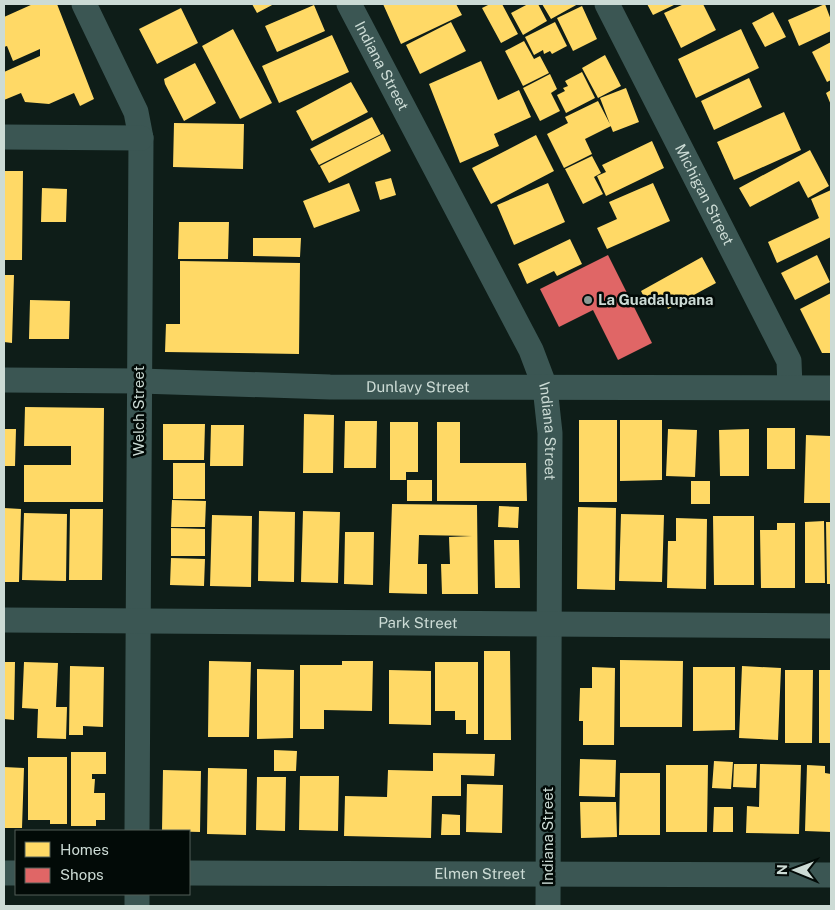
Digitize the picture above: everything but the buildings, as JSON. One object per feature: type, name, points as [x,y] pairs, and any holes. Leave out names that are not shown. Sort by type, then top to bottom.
[{"type":"street","name":"Welch Street","points":[[84,4],[136,112],[141,138],[137,830]]},
{"type":"street","name":"Indiana Street","points":[[350,4],[531,350],[545,387],[550,424],[548,906]]},
{"type":"street","name":"Michigan Street","points":[[607,4],[789,361],[790,387]]},
{"type":"street","points":[[4,137],[141,138]]},
{"type":"street","name":"Dunlavy Street","points":[[4,380],[140,381],[330,387],[831,388]]},
{"type":"street","name":"Park Street","points":[[4,620],[831,626]]},
{"type":"street","name":"Elmen Street","points":[[190,873],[831,875]]},
{"type":"place","name":"La Guadalupana","points":[[588,300]]}]
